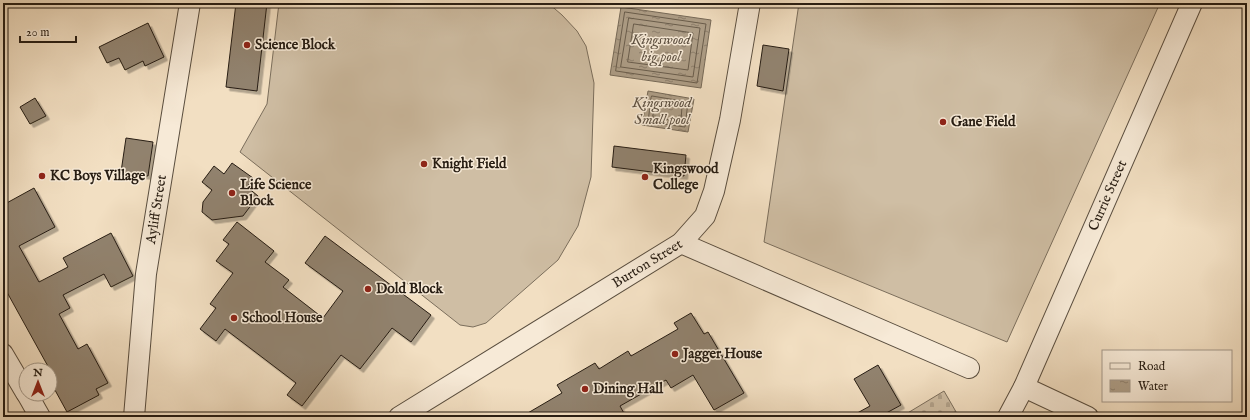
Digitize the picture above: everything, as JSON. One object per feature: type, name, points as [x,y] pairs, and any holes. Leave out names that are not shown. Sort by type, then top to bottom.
[{"type":"street","name":"Ayliff Street","points":[[134,417],[146,274],[190,3]]},
{"type":"street","name":"Burton Street","points":[[398,417],[681,243],[705,216],[714,191],[730,120],[750,3]]},
{"type":"street","name":"Currie Street","points":[[1008,417],[1024,387],[1192,3]]},
{"type":"street","points":[[681,243],[969,368]]},
{"type":"street","points":[[3,354],[18,380]]},
{"type":"street","points":[[1024,387],[1088,417]]},
{"type":"street","points":[[31,402],[40,417]]},
{"type":"green space","name":"Knight Field","points":[[279,3],[548,3],[577,31],[586,46],[594,83],[591,177],[578,226],[558,260],[486,323],[473,327],[460,325],[240,152],[267,104]]},
{"type":"green space","name":"Gane Field","points":[[799,3],[1160,3],[1007,342],[764,242]]},
{"type":"green space","points":[[944,391],[959,417],[901,417]]},
{"type":"water","name":"Kingswood big pool","points":[[621,7],[711,20],[701,88],[610,75]]},
{"type":"water","name":"Kingswood Small pool","points":[[648,91],[694,99],[688,132],[642,125]]},
{"type":"building","name":"Science Block","points":[[236,3],[267,3],[257,91],[226,87]]},
{"type":"building","points":[[148,23],[164,57],[145,66],[143,61],[125,70],[119,58],[107,63],[99,47]]},
{"type":"building","points":[[763,45],[789,49],[783,91],[757,86]]},
{"type":"building","points":[[35,98],[46,116],[30,124],[20,107]]},
{"type":"building","points":[[126,138],[153,142],[148,176],[121,172]]},
{"type":"building","points":[[614,146],[686,155],[684,176],[612,167]]},
{"type":"building","name":"Life Science Block","points":[[232,163],[253,178],[247,187],[258,196],[243,216],[212,220],[202,212],[203,202],[212,190],[202,182],[214,166],[224,174]]},
{"type":"building","points":[[34,188],[55,227],[19,246],[39,282],[68,267],[63,258],[111,233],[133,276],[111,287],[104,274],[63,295],[70,308],[59,314],[78,349],[87,344],[108,383],[96,389],[99,395],[67,412],[58,396],[58,362],[46,362],[3,285],[3,205]]},
{"type":"building","points":[[237,222],[274,251],[265,262],[289,280],[283,287],[323,318],[343,291],[305,263],[325,236],[431,315],[411,342],[392,328],[360,369],[341,355],[302,406],[287,395],[296,383],[225,329],[216,341],[200,329],[216,308],[210,304],[233,273],[216,261],[229,244],[223,240]]},
{"type":"building","points":[[691,313],[704,334],[708,332],[744,393],[714,410],[693,375],[671,388],[666,380],[620,406],[626,417],[521,417],[562,393],[557,385],[595,363],[599,369],[628,351],[631,356],[678,329],[674,323]]},
{"type":"building","points":[[878,365],[901,405],[879,417],[850,417],[870,406],[854,379]]},
{"type":"place","name":"Science Block","points":[[247,45]]},
{"type":"place","name":"Gane Field","points":[[943,122]]},
{"type":"place","name":"Knight Field","points":[[424,164]]},
{"type":"place","name":"KC Boys Village","points":[[42,176]]},
{"type":"place","name":"Kingswood College","points":[[645,177]]},
{"type":"place","name":"Life Science Block","points":[[232,193]]},
{"type":"place","name":"Dold Block","points":[[368,289]]},
{"type":"place","name":"School House","points":[[234,318]]},
{"type":"place","name":"Jagger House","points":[[675,354]]},
{"type":"place","name":"Dining Hall","points":[[585,389]]}]
